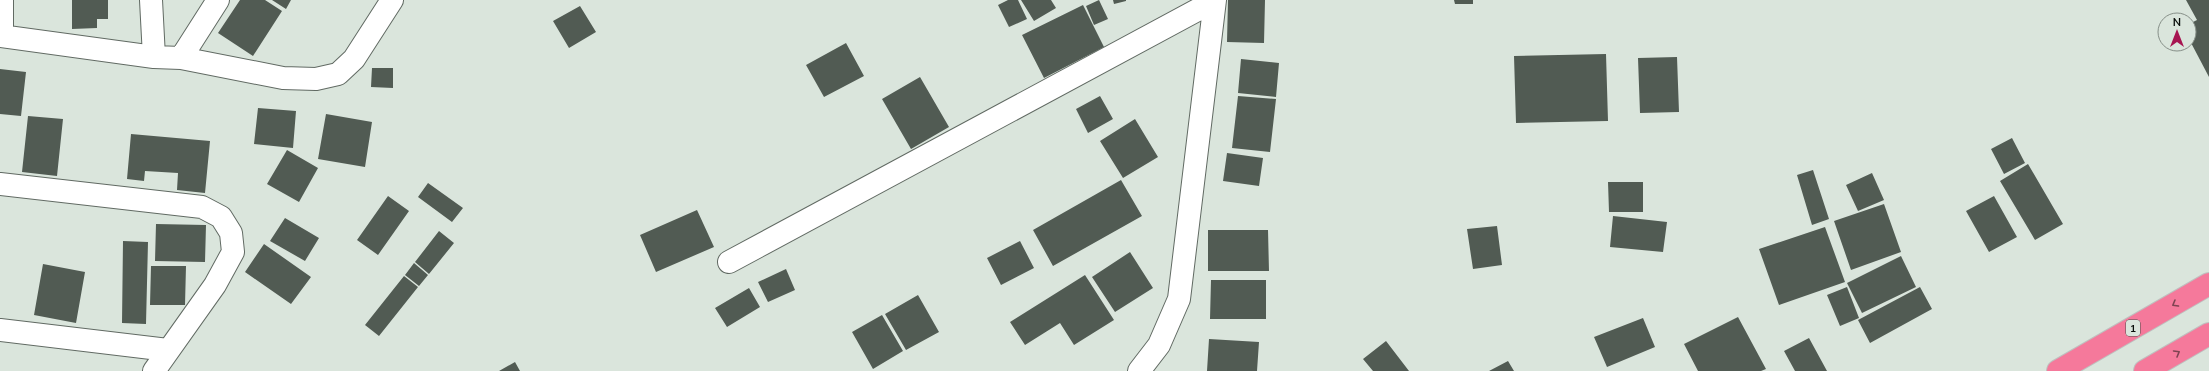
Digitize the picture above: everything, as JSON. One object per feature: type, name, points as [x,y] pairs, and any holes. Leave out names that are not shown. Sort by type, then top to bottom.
[{"type":"highway","name":"1","points":[[2058,371],[2209,284]]},
{"type":"highway","points":[[2145,371],[2209,334]]},
{"type":"street","points":[[2,0],[1,36],[154,57],[181,58],[284,78],[316,79],[338,74],[354,59],[392,0]]},
{"type":"street","points":[[151,0],[154,57]]},
{"type":"street","points":[[181,58],[218,0]]},
{"type":"street","points":[[728,262],[1215,1]]},
{"type":"street","points":[[1139,371],[1160,345],[1179,299],[1215,1]]},
{"type":"street","points":[[0,184],[202,207],[221,217],[231,233],[232,252],[215,285],[154,371]]},
{"type":"street","points":[[0,330],[168,350]]},
{"type":"building","points":[[72,0],[108,0],[108,19],[97,19],[97,28],[72,29]]},
{"type":"building","points":[[240,0],[265,0],[282,11],[253,56],[218,33]]},
{"type":"building","points":[[272,0],[291,0],[286,9]]},
{"type":"building","points":[[1008,0],[1018,0],[1027,19],[1009,27],[998,5]]},
{"type":"building","points":[[1021,0],[1051,0],[1056,8],[1034,21]]},
{"type":"building","points":[[1099,0],[1108,19],[1094,25],[1086,6]]},
{"type":"building","points":[[1113,0],[1126,0],[1126,1],[1114,4]]},
{"type":"building","points":[[1228,0],[1265,0],[1264,43],[1227,42]]},
{"type":"building","points":[[1454,0],[1473,0],[1473,4],[1455,4]]},
{"type":"building","points":[[2186,0],[2209,0],[2209,77],[2196,52],[2197,12],[2193,12]]},
{"type":"building","points":[[1083,5],[1104,47],[1044,78],[1022,35]]},
{"type":"building","points":[[580,6],[596,32],[569,48],[553,21]]},
{"type":"building","points":[[846,43],[864,76],[824,97],[806,65]]},
{"type":"building","points":[[1606,54],[1608,121],[1516,123],[1514,56]]},
{"type":"building","points":[[1677,57],[1679,112],[1640,113],[1638,58]]},
{"type":"building","points":[[1241,59],[1279,63],[1276,97],[1238,93]]},
{"type":"building","points":[[372,68],[393,68],[393,88],[371,87]]},
{"type":"building","points":[[0,69],[26,72],[21,116],[0,114]]},
{"type":"building","points":[[920,77],[949,127],[911,149],[882,99]]},
{"type":"building","points":[[1100,96],[1113,119],[1088,133],[1076,109]]},
{"type":"building","points":[[1238,96],[1276,99],[1270,152],[1232,148]]},
{"type":"building","points":[[258,108],[296,111],[293,148],[254,144]]},
{"type":"building","points":[[326,114],[372,122],[365,167],[318,159]]},
{"type":"building","points":[[28,116],[63,119],[57,176],[22,172]]},
{"type":"building","points":[[1135,119],[1158,157],[1123,178],[1100,141]]},
{"type":"building","points":[[131,134],[210,141],[205,193],[177,190],[178,173],[145,171],[144,181],[127,179]]},
{"type":"building","points":[[2012,138],[2025,163],[2004,174],[1991,149]]},
{"type":"building","points":[[287,150],[318,168],[299,202],[267,184]]},
{"type":"building","points":[[1227,153],[1263,158],[1259,186],[1223,181]]},
{"type":"building","points":[[2028,164],[2063,224],[2035,240],[2000,181]]},
{"type":"building","points":[[1813,170],[1829,219],[1812,225],[1797,175]]},
{"type":"building","points":[[1872,173],[1884,200],[1858,211],[1846,185]]},
{"type":"building","points":[[1121,180],[1142,216],[1053,266],[1033,230]]},
{"type":"building","points":[[1608,182],[1643,182],[1643,212],[1609,212]]},
{"type":"building","points":[[428,183],[463,208],[452,222],[418,197]]},
{"type":"building","points":[[388,196],[409,211],[378,255],[357,240]]},
{"type":"building","points":[[1994,196],[2017,237],[1989,252],[1966,211]]},
{"type":"building","points":[[1884,204],[1901,252],[1851,270],[1834,221]]},
{"type":"building","points":[[697,210],[714,247],[656,272],[640,235]]},
{"type":"building","points":[[1613,216],[1667,222],[1663,252],[1610,247]]},
{"type":"building","points":[[285,218],[319,238],[305,261],[270,241]]},
{"type":"building","points":[[156,224],[206,225],[205,262],[155,261]]},
{"type":"building","points":[[1497,226],[1502,265],[1473,269],[1467,229]]},
{"type":"building","points":[[1825,227],[1845,282],[1779,305],[1759,249]]},
{"type":"building","points":[[1208,230],[1268,230],[1269,271],[1208,271]]},
{"type":"building","points":[[439,231],[454,243],[429,274],[415,262]]},
{"type":"building","points":[[123,241],[148,242],[146,324],[122,323]]},
{"type":"building","points":[[1020,241],[1034,268],[1001,285],[987,258]]},
{"type":"building","points":[[264,244],[311,277],[291,304],[245,272]]},
{"type":"building","points":[[1130,252],[1153,288],[1115,312],[1092,277]]},
{"type":"building","points":[[1901,256],[1916,287],[1862,313],[1847,283]]},
{"type":"building","points":[[414,263],[428,275],[419,286],[405,275]]},
{"type":"building","points":[[43,264],[85,272],[76,323],[34,315]]},
{"type":"building","points":[[151,266],[186,266],[185,305],[150,305]]},
{"type":"building","points":[[786,269],[795,290],[768,302],[758,282]]},
{"type":"building","points":[[1085,275],[1114,320],[1074,345],[1060,323],[1025,345],[1010,322]]},
{"type":"building","points":[[404,276],[418,287],[379,336],[365,325]]},
{"type":"building","points":[[1211,280],[1266,280],[1266,319],[1210,319]]},
{"type":"building","points":[[1847,287],[1859,318],[1840,326],[1827,295]]},
{"type":"building","points":[[1920,287],[1932,309],[1870,343],[1858,320]]},
{"type":"building","points":[[749,288],[760,307],[727,327],[715,308]]},
{"type":"building","points":[[918,295],[939,332],[906,350],[885,314]]},
{"type":"building","points":[[882,315],[903,351],[873,369],[852,332]]},
{"type":"building","points":[[1738,317],[1766,369],[1761,371],[1698,371],[1684,344]]},
{"type":"building","points":[[1643,318],[1655,347],[1607,367],[1594,337]]},
{"type":"building","points":[[1809,338],[1827,371],[1795,371],[1784,351]]},
{"type":"building","points":[[1209,339],[1259,342],[1257,371],[1207,371]]},
{"type":"building","points":[[1386,341],[1409,371],[1373,371],[1363,359]]},
{"type":"building","points":[[1508,361],[1514,371],[1489,371]]},
{"type":"building","points":[[515,362],[520,371],[499,371]]}]
